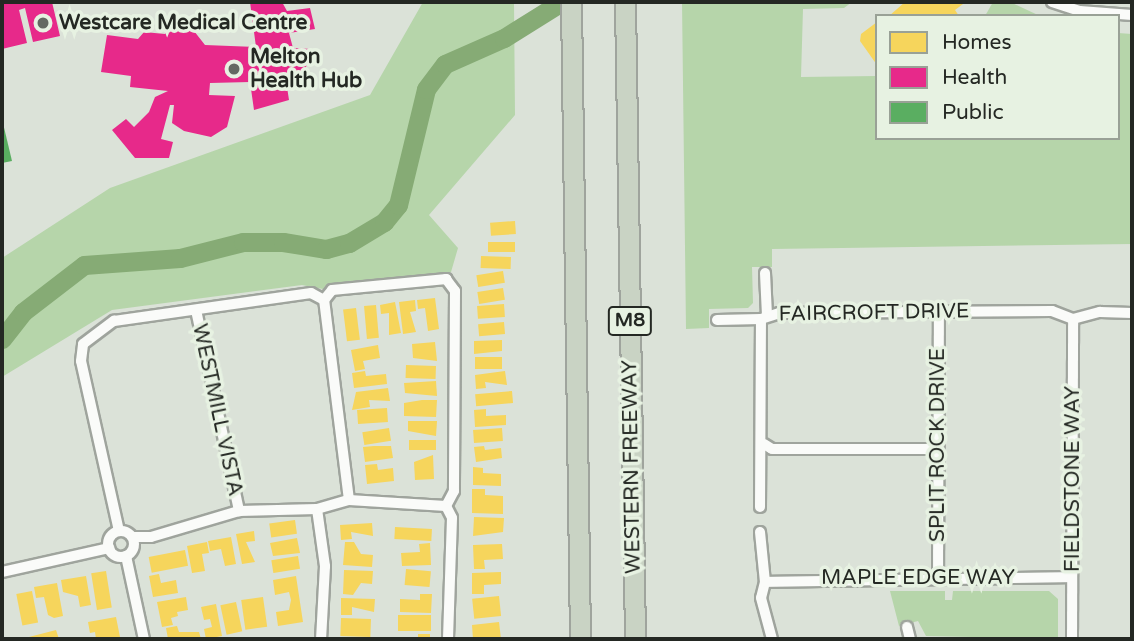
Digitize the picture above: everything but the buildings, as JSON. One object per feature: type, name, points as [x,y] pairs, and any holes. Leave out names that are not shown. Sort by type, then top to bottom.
[{"type":"highway","name":"M8","points":[[571,2],[580,639]]},
{"type":"highway","name":"WESTERN FREEWAY","points":[[625,2],[635,639]]},
{"type":"street","points":[[1052,2],[1080,11],[1119,14]]},
{"type":"street","points":[[717,320],[764,317],[765,273]]},
{"type":"street","points":[[349,500],[324,300],[332,290],[446,279],[455,290],[454,491],[446,506]]},
{"type":"street","points":[[119,531],[80,351],[114,321],[311,293],[324,300]]},
{"type":"street","name":"WESTMILL VISTA","points":[[196,310],[239,511]]},
{"type":"street","name":"FAIRCROFT DRIVE","points":[[760,507],[757,468],[764,444],[764,317],[1052,311],[1073,319],[1100,312],[1132,313]]},
{"type":"street","name":"SPLIT ROCK DRIVE","points":[[938,578],[939,312]]},
{"type":"street","name":"FIELDSTONE WAY","points":[[1072,639],[1073,319]]},
{"type":"street","points":[[764,444],[772,449],[938,449]]},
{"type":"street","points":[[119,531],[133,537],[151,537],[239,511],[317,509],[349,500],[446,506]]},
{"type":"street","points":[[446,506],[452,518],[447,639]]},
{"type":"street","points":[[317,509],[325,566],[321,639]]},
{"type":"street","points":[[109,548],[111,536],[119,531]]},
{"type":"street","points":[[760,532],[765,582],[761,598],[772,639]]},
{"type":"street","points":[[109,548],[117,556],[126,556],[134,547],[133,537]]},
{"type":"street","points":[[2,572],[109,548]]},
{"type":"street","points":[[126,556],[144,639]]},
{"type":"street","name":"MAPLE EDGE WAY","points":[[765,582],[1072,577]]},
{"type":"street","points":[[907,627],[910,639]]},
{"type":"green space","points":[[423,2],[514,2],[515,115],[429,215],[458,248],[451,272],[328,290],[302,285],[112,310],[2,377],[2,258],[110,188],[370,95]]},
{"type":"green space","points":[[682,2],[852,2],[844,8],[803,9],[801,77],[875,76],[875,140],[1120,140],[1120,33],[1132,34],[1132,244],[772,249],[772,267],[752,267],[753,303],[748,308],[709,309],[709,328],[686,329]]},
{"type":"green space","points":[[993,2],[1010,2],[1036,14],[986,14]]},
{"type":"green space","points":[[890,591],[945,591],[945,600],[952,600],[953,591],[1049,591],[1058,599],[1058,639],[926,636],[918,621],[899,626]]},
{"type":"waterway","points":[[2,339],[23,312],[84,265],[180,258],[243,242],[283,242],[326,249],[349,243],[384,222],[398,205],[426,89],[445,64],[504,38],[560,3]]},
{"type":"place","name":"Westcare Medical Centre","points":[[43,23]]},
{"type":"place","name":"Melton Health Hub","points":[[234,69]]}]
